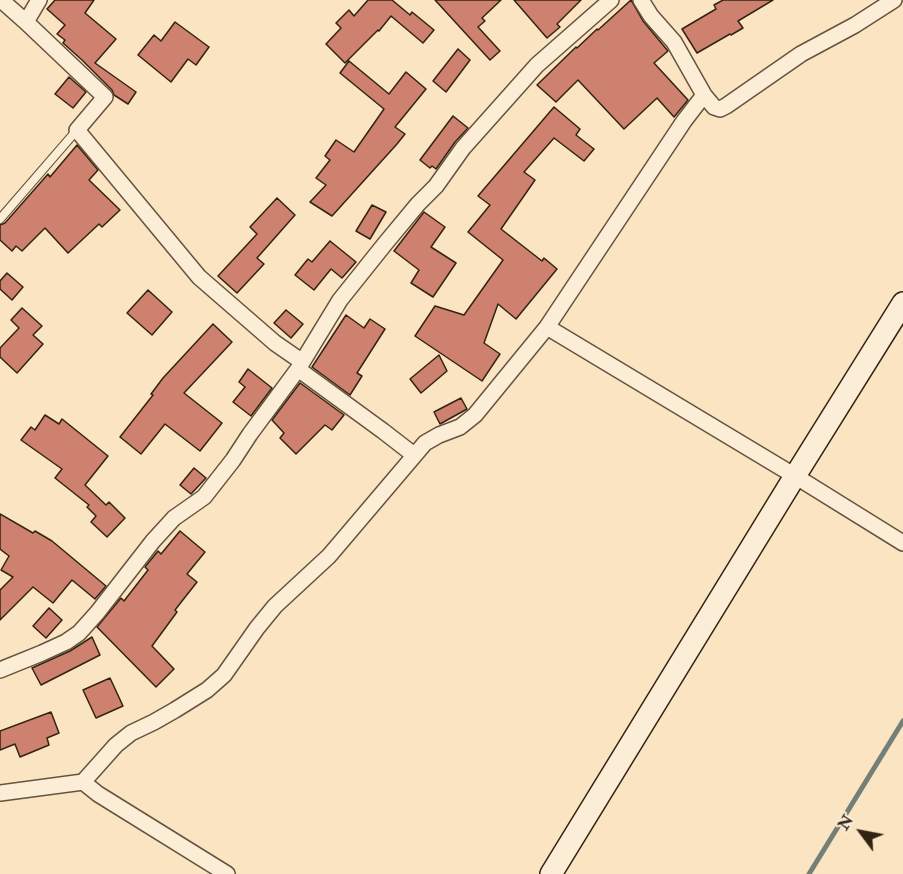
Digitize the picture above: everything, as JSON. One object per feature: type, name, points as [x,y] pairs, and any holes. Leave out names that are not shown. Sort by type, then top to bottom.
[{"type":"street","points":[[1,0],[105,96],[77,130],[199,277],[300,365],[414,455]]},
{"type":"street","points":[[26,22],[39,0]]},
{"type":"street","points":[[0,670],[66,642],[79,633],[174,518],[204,497],[219,480],[300,365],[340,300],[418,204],[436,186],[463,148],[537,65],[611,0]]},
{"type":"street","points":[[641,0],[651,16],[674,42],[704,95],[714,107],[720,109],[801,54],[855,25],[894,0]]},
{"type":"street","points":[[0,793],[83,782],[130,733],[175,710],[207,690],[224,675],[257,627],[275,606],[329,556],[425,443],[460,426],[475,415],[547,327],[684,121],[704,95]]},
{"type":"street","points":[[551,874],[903,303]]},
{"type":"street","points":[[547,327],[903,543]]},
{"type":"street","points":[[83,782],[98,794],[227,874]]},
{"type":"lane","points":[[0,219],[77,130]]},
{"type":"building","points":[[55,0],[94,0],[85,13],[116,39],[95,63],[136,92],[128,104],[114,95],[112,90],[63,43],[65,40],[57,34],[65,25],[47,9]]},
{"type":"building","points":[[368,0],[392,0],[410,15],[412,12],[434,30],[423,43],[391,16],[379,31],[345,63],[326,44],[341,28],[336,23],[349,10],[354,16]]},
{"type":"building","points":[[435,0],[501,0],[482,18],[485,21],[478,27],[500,51],[490,60]]},
{"type":"building","points":[[514,0],[581,0],[557,24],[560,27],[547,38]]},
{"type":"building","points":[[631,0],[643,21],[668,51],[654,63],[688,100],[674,117],[657,98],[624,129],[578,80],[556,102],[537,85],[576,47]]},
{"type":"building","points":[[723,0],[773,0],[738,21],[743,28],[697,53],[682,29],[716,9],[714,5]]},
{"type":"building","points":[[175,22],[209,47],[196,65],[188,59],[171,82],[138,55],[154,35],[161,41]]},
{"type":"building","points":[[458,49],[470,60],[446,92],[433,81]]},
{"type":"building","points":[[349,61],[389,94],[406,72],[426,89],[395,127],[405,134],[332,216],[310,202],[326,185],[316,178],[330,160],[325,156],[336,140],[354,152],[384,109],[340,73]]},
{"type":"building","points":[[69,77],[86,92],[73,108],[55,94]]},
{"type":"building","points":[[554,107],[580,129],[576,135],[594,149],[584,161],[554,138],[524,172],[535,180],[501,229],[542,261],[544,258],[557,269],[516,319],[498,304],[484,343],[500,354],[482,381],[415,336],[435,306],[464,315],[503,260],[468,232],[490,205],[478,196]]},
{"type":"building","points":[[453,116],[468,128],[436,169],[432,166],[430,168],[420,160]]},
{"type":"building","points":[[77,145],[98,170],[89,180],[120,210],[102,227],[99,224],[68,253],[45,228],[22,251],[16,246],[12,251],[0,240],[0,225],[5,223],[48,174],[50,177]]},
{"type":"building","points":[[277,198],[295,215],[257,258],[264,264],[237,293],[218,276],[257,234],[250,227]]},
{"type":"building","points":[[372,205],[386,212],[370,239],[356,231]]},
{"type":"building","points":[[424,212],[445,227],[431,247],[456,263],[433,297],[411,283],[419,270],[394,251]]},
{"type":"building","points":[[330,241],[356,262],[342,278],[331,269],[314,290],[295,275],[308,259],[312,262]]},
{"type":"building","points":[[7,273],[23,287],[12,300],[0,289],[0,281]]},
{"type":"building","points":[[148,290],[172,312],[152,335],[127,313]]},
{"type":"building","points":[[22,308],[42,326],[33,335],[43,344],[17,373],[0,357],[0,348],[19,328],[11,320]]},
{"type":"building","points":[[286,310],[303,324],[291,338],[274,323]]},
{"type":"building","points":[[346,315],[364,328],[370,319],[385,329],[357,373],[362,376],[350,395],[312,367]]},
{"type":"building","points":[[213,324],[232,342],[184,393],[222,423],[200,451],[165,424],[141,454],[120,437],[153,395],[151,394],[163,378]]},
{"type":"building","points":[[439,355],[447,371],[421,393],[410,379]]},
{"type":"building","points":[[248,369],[272,388],[251,416],[233,402],[245,387],[239,382]]},
{"type":"building","points":[[300,383],[344,415],[332,430],[325,425],[296,454],[280,438],[284,433],[272,420]]},
{"type":"building","points":[[461,398],[467,409],[440,424],[434,412]]},
{"type":"building","points":[[45,415],[59,424],[62,419],[108,456],[85,485],[106,505],[109,502],[125,518],[107,537],[91,522],[96,516],[87,507],[89,505],[55,478],[62,469],[21,440],[31,427],[35,430]]},
{"type":"building","points":[[194,468],[206,478],[191,494],[180,485]]},
{"type":"building","points":[[0,514],[52,541],[106,586],[95,599],[72,580],[53,603],[33,587],[0,620],[0,590],[13,577],[1,570],[9,556],[0,549]]},
{"type":"building","points":[[180,531],[205,552],[187,574],[197,582],[175,610],[177,612],[152,646],[174,669],[156,687],[97,627],[121,598],[124,601],[148,570],[145,567],[158,551],[161,554]]},
{"type":"building","points":[[49,608],[62,620],[46,638],[33,626]]},
{"type":"building","points":[[92,637],[100,655],[41,685],[32,668],[70,651]]},
{"type":"building","points":[[110,678],[123,706],[96,718],[83,690]]},
{"type":"building","points":[[51,712],[59,733],[47,738],[49,745],[20,757],[15,744],[0,750],[0,731]]},
{"type":"waterway","points":[[809,874],[903,721]]}]
